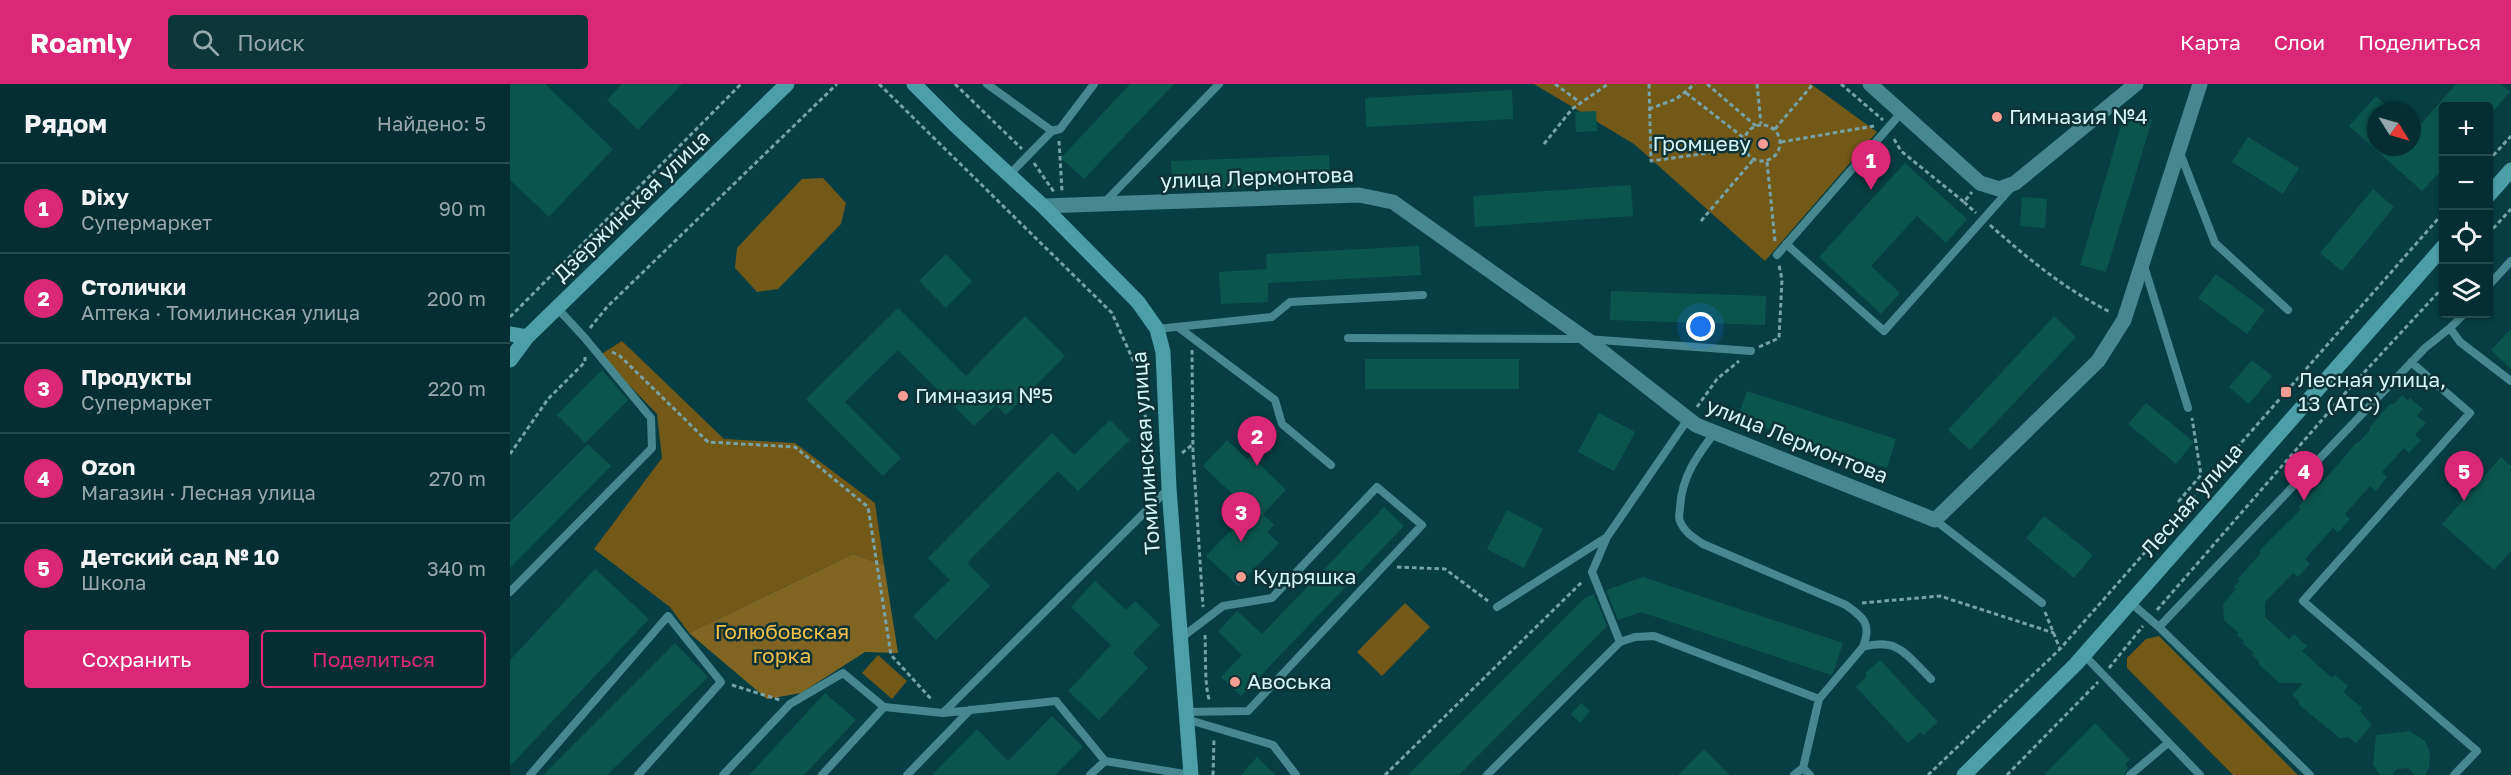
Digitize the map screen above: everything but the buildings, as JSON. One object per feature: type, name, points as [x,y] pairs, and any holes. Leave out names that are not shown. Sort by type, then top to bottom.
[{"type":"street","name":"Дзержинская улица","points":[[510,360],[527,337],[787,84]]},
{"type":"street","name":"Томилинская улица","points":[[914,84],[1043,206],[1138,302],[1157,328],[1163,352],[1169,488],[1191,775]]},
{"type":"street","points":[[1870,84],[1980,183],[1999,189],[2015,183],[2136,84]]},
{"type":"street","points":[[1935,520],[2098,361],[2124,320],[2200,84]]},
{"type":"street","points":[[2493,190],[2511,170]]},
{"type":"street","name":"улица Лермонтова","points":[[1043,206],[1359,195],[1393,202],[1586,339],[1696,425],[1935,520]]},
{"type":"street","name":"Лесная улица","points":[[1964,775],[2084,655],[2439,252]]},
{"type":"street","points":[[510,334],[527,337]]},
{"type":"lane","points":[[987,84],[1052,131]]},
{"type":"lane","points":[[1009,175],[1052,131],[1060,129],[1094,84]]},
{"type":"lane","points":[[1104,203],[1219,84]]},
{"type":"lane","points":[[1777,255],[1901,112]]},
{"type":"lane","points":[[2179,151],[2215,243],[2288,310]]},
{"type":"lane","points":[[1786,244],[1884,331],[2015,183]]},
{"type":"lane","points":[[2493,281],[2511,261]]},
{"type":"lane","points":[[2142,262],[2188,408]]},
{"type":"lane","points":[[1157,328],[1272,317],[1290,302],[1423,295]]},
{"type":"lane","points":[[510,592],[652,448],[651,418],[558,309]]},
{"type":"lane","points":[[2159,627],[2411,362],[2460,318]]},
{"type":"lane","points":[[1178,327],[1275,400],[1282,424],[1331,465]]},
{"type":"lane","points":[[2450,328],[2460,342],[2511,381]]},
{"type":"lane","points":[[1348,338],[1586,339],[1751,351]]},
{"type":"lane","points":[[2411,362],[2470,413],[2303,601],[2477,751],[2454,775]]},
{"type":"lane","points":[[1620,642],[1592,572],[1607,537],[1688,419]]},
{"type":"lane","points":[[1715,432],[1686,474],[1681,494],[1679,520],[1686,532],[1703,544],[1846,605],[1860,615],[1867,624],[1867,637],[1863,647],[1818,699],[1803,768],[1794,775]]},
{"type":"lane","points":[[1181,638],[1223,606],[1272,598],[1377,487],[1422,525],[1248,711],[1214,711],[1186,716]]},
{"type":"lane","points":[[943,713],[1169,488]]},
{"type":"lane","points":[[1935,520],[2042,603]]},
{"type":"lane","points":[[1497,607],[1607,537]]},
{"type":"lane","points":[[2131,603],[2159,627],[2310,775]]},
{"type":"lane","points":[[530,775],[668,616],[721,682],[638,775]]},
{"type":"lane","points":[[1487,775],[1620,642],[1635,637],[1654,636],[1818,699]]},
{"type":"lane","points":[[1863,647],[1887,643],[1900,649],[1931,679]]},
{"type":"lane","points":[[2084,655],[2200,775]]},
{"type":"lane","points":[[723,775],[790,704],[843,673],[884,707],[943,713],[1056,701],[1105,761],[1191,775]]},
{"type":"lane","points":[[822,775],[884,707]]},
{"type":"lane","points":[[907,775],[970,710]]},
{"type":"lane","points":[[1186,716],[1214,728],[1273,745],[1296,775]]},
{"type":"lane","points":[[2130,775],[2168,743]]},
{"type":"lane","points":[[1090,775],[1105,761]]},
{"type":"lane","points":[[1803,768],[1810,775]]},
{"type":"path","points":[[510,317],[741,84]]},
{"type":"path","points":[[510,454],[548,399],[585,362],[584,337],[607,307],[837,84]]},
{"type":"path","points":[[879,84],[1112,313],[1142,380],[1155,503]]},
{"type":"path","points":[[955,84],[1028,154],[1063,205]]},
{"type":"path","points":[[1555,84],[1581,103]]},
{"type":"path","points":[[1544,144],[1572,109],[1608,84]]},
{"type":"path","points":[[1649,84],[1650,161],[1744,148]]},
{"type":"path","points":[[1649,109],[1676,99],[1695,84]]},
{"type":"path","points":[[1707,84],[1756,126]]},
{"type":"path","points":[[1757,84],[1761,124]]},
{"type":"path","points":[[1775,129],[1813,84]]},
{"type":"path","points":[[1841,84],[1882,118],[1901,151],[1964,202],[2034,264],[2081,297],[2124,320]]},
{"type":"path","points":[[1686,93],[1744,138]]},
{"type":"path","points":[[1781,142],[1873,127],[1882,118]]},
{"type":"path","points":[[1761,124],[1775,129],[1781,142],[1778,154],[1767,162],[1753,160],[1744,148],[1744,138],[1747,132],[1756,126],[1761,124]]},
{"type":"path","points":[[2493,156],[2511,136]]},
{"type":"path","points":[[1059,138],[1063,205]]},
{"type":"path","points":[[1701,221],[1753,160]]},
{"type":"path","points":[[1688,419],[1717,379],[1751,351],[1779,338],[1782,280],[1777,255],[1767,162]]},
{"type":"path","points":[[1964,202],[1980,183]]},
{"type":"path","points":[[2493,228],[2511,208]]},
{"type":"path","points":[[1928,775],[2060,649],[2439,218]]},
{"type":"path","points":[[2007,775],[2104,675],[2149,619],[2347,391],[2439,291]]},
{"type":"path","points":[[1191,337],[1192,445],[1208,672],[1206,691],[1214,711]]},
{"type":"path","points":[[611,351],[620,356],[708,441],[795,447],[868,507],[891,655],[943,713]]},
{"type":"path","points":[[2185,507],[2179,501],[2201,475],[2194,425],[2188,408]]},
{"type":"path","points":[[1384,567],[1445,569],[1497,607]]},
{"type":"path","points":[[1385,775],[1592,572]]},
{"type":"path","points":[[1846,605],[1940,596],[2054,633]]},
{"type":"path","points":[[2042,603],[2060,649]]},
{"type":"path","points":[[721,682],[790,704]]},
{"type":"path","points":[[1214,728],[1214,775]]},
{"type":"shaded area","points":[[1534,84],[1811,84],[1877,132],[1765,261],[1634,144]]},
{"type":"shaded area","points":[[823,178],[846,203],[841,224],[778,289],[757,292],[735,268],[737,248],[802,179]]},
{"type":"shaded area","points":[[622,341],[724,439],[795,443],[875,503],[884,565],[853,554],[689,633],[670,607],[594,549],[662,458],[657,414],[600,355]]},
{"type":"shaded area","points":[[1405,603],[1430,627],[1382,676],[1357,652]]},
{"type":"shaded area","points":[[2159,636],[2298,775],[2233,775],[2127,668],[2127,658],[2146,639]]},
{"type":"shaded area","points":[[878,655],[907,681],[892,699],[862,673]]},
{"type":"green space","name":"Голюбовская горка","points":[[853,554],[884,565],[898,653],[865,652],[801,693],[767,699],[689,633]]},
{"type":"place","name":"Гимназия №4","points":[[1997,117]]},
{"type":"place","name":"Громцеву","points":[[1763,144]]},
{"type":"place","name":"Dixy","points":[[1871,190]]},
{"type":"place","name":"Лесная улица, 13 (АТС)","points":[[2286,392]]},
{"type":"place","name":"Гимназия №5","points":[[903,396]]},
{"type":"place","name":"Столички","points":[[1257,466]]},
{"type":"place","name":"Ozon","points":[[2304,501]]},
{"type":"place","name":"Детский сад № 10","points":[[2464,501]]},
{"type":"place","name":"Продукты","points":[[1241,542]]},
{"type":"place","name":"Кудряшка","points":[[1241,577]]},
{"type":"place","name":"Авоська","points":[[1235,682]]}]
